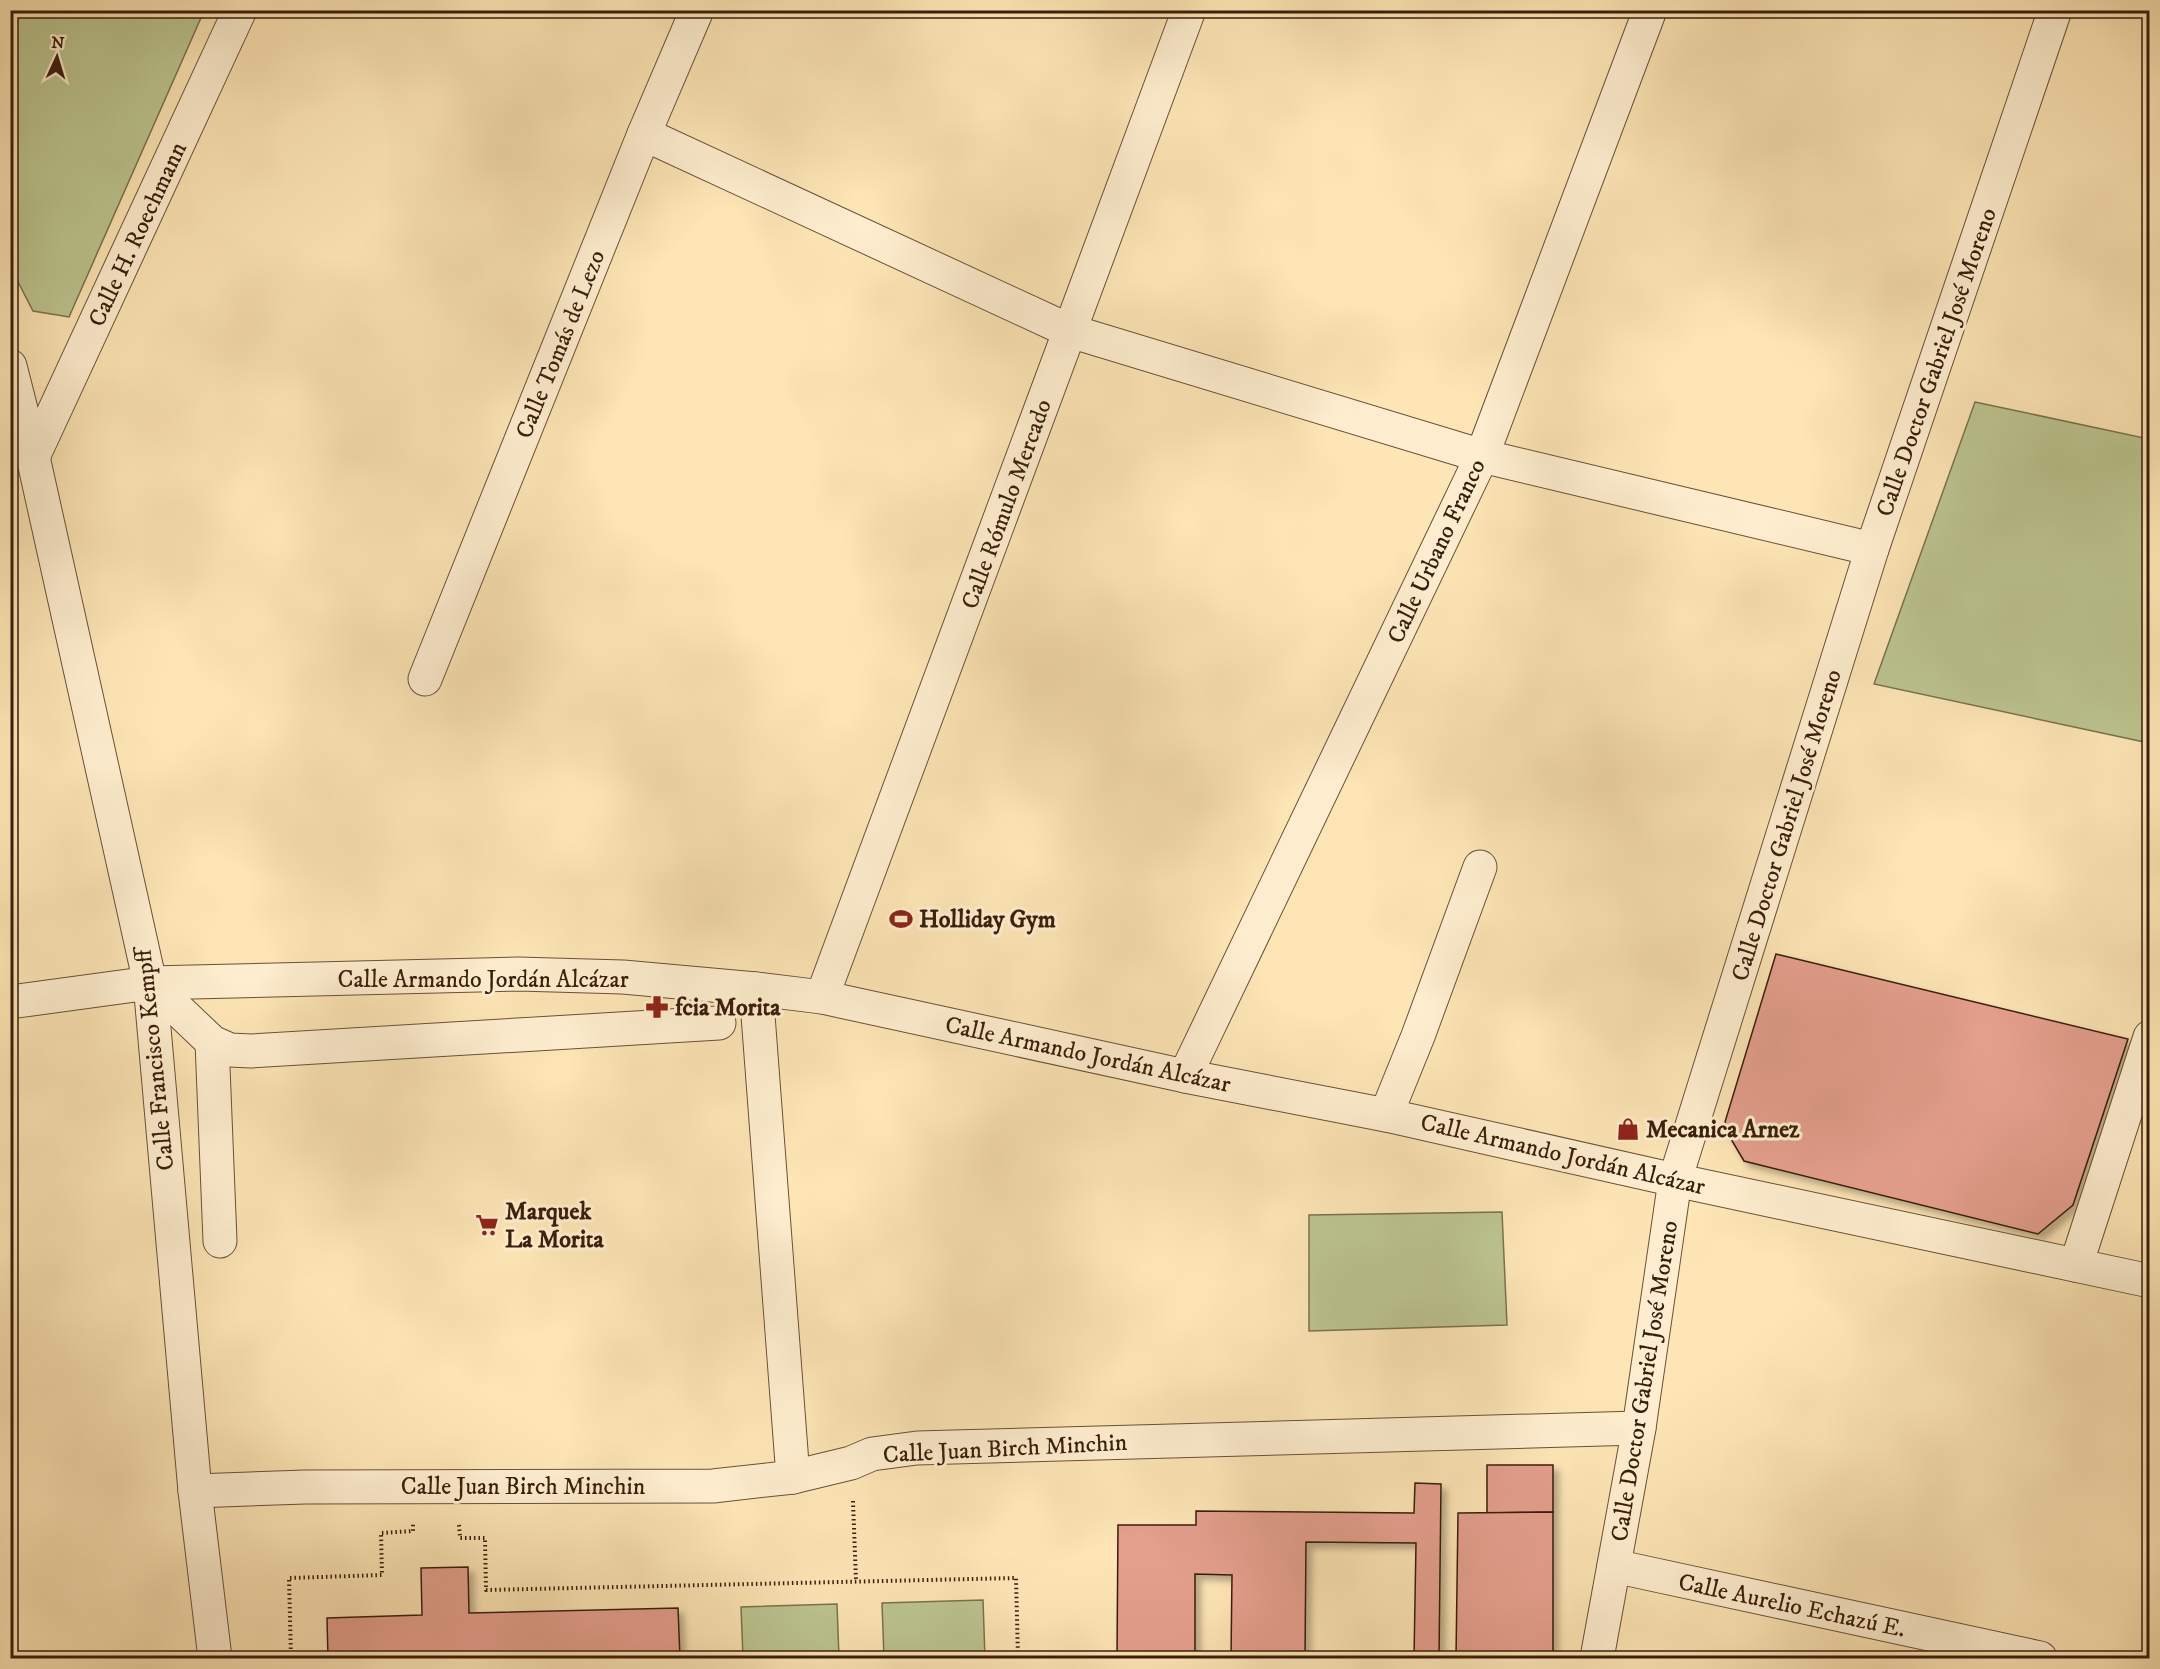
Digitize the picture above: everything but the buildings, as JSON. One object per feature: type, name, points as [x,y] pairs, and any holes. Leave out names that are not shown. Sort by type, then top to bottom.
[{"type":"street","name":"Calle H. Roechmann","points":[[33,457],[240,10]]},
{"type":"street","name":"Calle Tomás de Lezo","points":[[425,679],[644,134],[698,10]]},
{"type":"street","name":"Calle Rómulo Mercado","points":[[822,997],[1189,10]]},
{"type":"street","name":"Calle Urbano Franco","points":[[1185,1076],[1482,456],[1650,10]]},
{"type":"street","name":"Calle Doctor Gabriel José Moreno","points":[[1597,1659],[1639,1428],[1675,1180],[1872,549],[2055,10]]},
{"type":"street","points":[[644,134],[1070,331],[1482,456],[1872,549]]},
{"type":"street","name":"Calle Francisco Kempff","points":[[10,366],[33,457],[150,984],[195,1491],[215,1659]]},
{"type":"street","points":[[1386,1115],[1418,1036],[1480,867]]},
{"type":"street","name":"Calle Armando Jordán Alcázar","points":[[10,1002],[150,984],[518,974],[623,977],[822,997],[1185,1076],[1386,1115],[1675,1180],[2150,1281]]},
{"type":"street","points":[[150,984],[212,1042],[230,1050],[251,1051],[719,1023]]},
{"type":"street","points":[[756,989],[793,1477]]},
{"type":"street","points":[[2076,1265],[2150,1037]]},
{"type":"street","points":[[212,1042],[220,1241]]},
{"type":"street","name":"Calle Juan Birch Minchin","points":[[195,1491],[305,1487],[713,1486],[793,1477],[851,1463],[872,1454],[917,1448],[1639,1428]]},
{"type":"street","name":"Calle Aurelio Echazú E.","points":[[1614,1566],[2040,1659]]},
{"type":"path","points":[[851,1463],[856,1581]]},
{"type":"path","points":[[459,1522],[460,1538],[485,1538],[486,1590],[1016,1578],[1018,1659]]},
{"type":"path","points":[[291,1659],[289,1578],[382,1575],[381,1533],[413,1531],[413,1523],[424,1523]]},
{"type":"green space","points":[[10,11],[204,11],[69,317],[33,311],[14,274],[11,260]]},
{"type":"green space","points":[[1975,402],[2149,439],[2149,743],[1874,684]]},
{"type":"green space","points":[[1502,1212],[1507,1325],[1309,1331],[1309,1215]]},
{"type":"green space","points":[[983,1600],[985,1658],[884,1658],[882,1603]]},
{"type":"green space","points":[[837,1604],[839,1658],[743,1658],[741,1607]]},
{"type":"place","name":"Holliday Gym","points":[[901,919]]},
{"type":"place","name":"fcia Morita","points":[[657,1007]]},
{"type":"place","name":"Mecanica Arnez","points":[[1628,1129]]},
{"type":"place","name":"Marquek La Morita","points":[[487,1225]]}]
